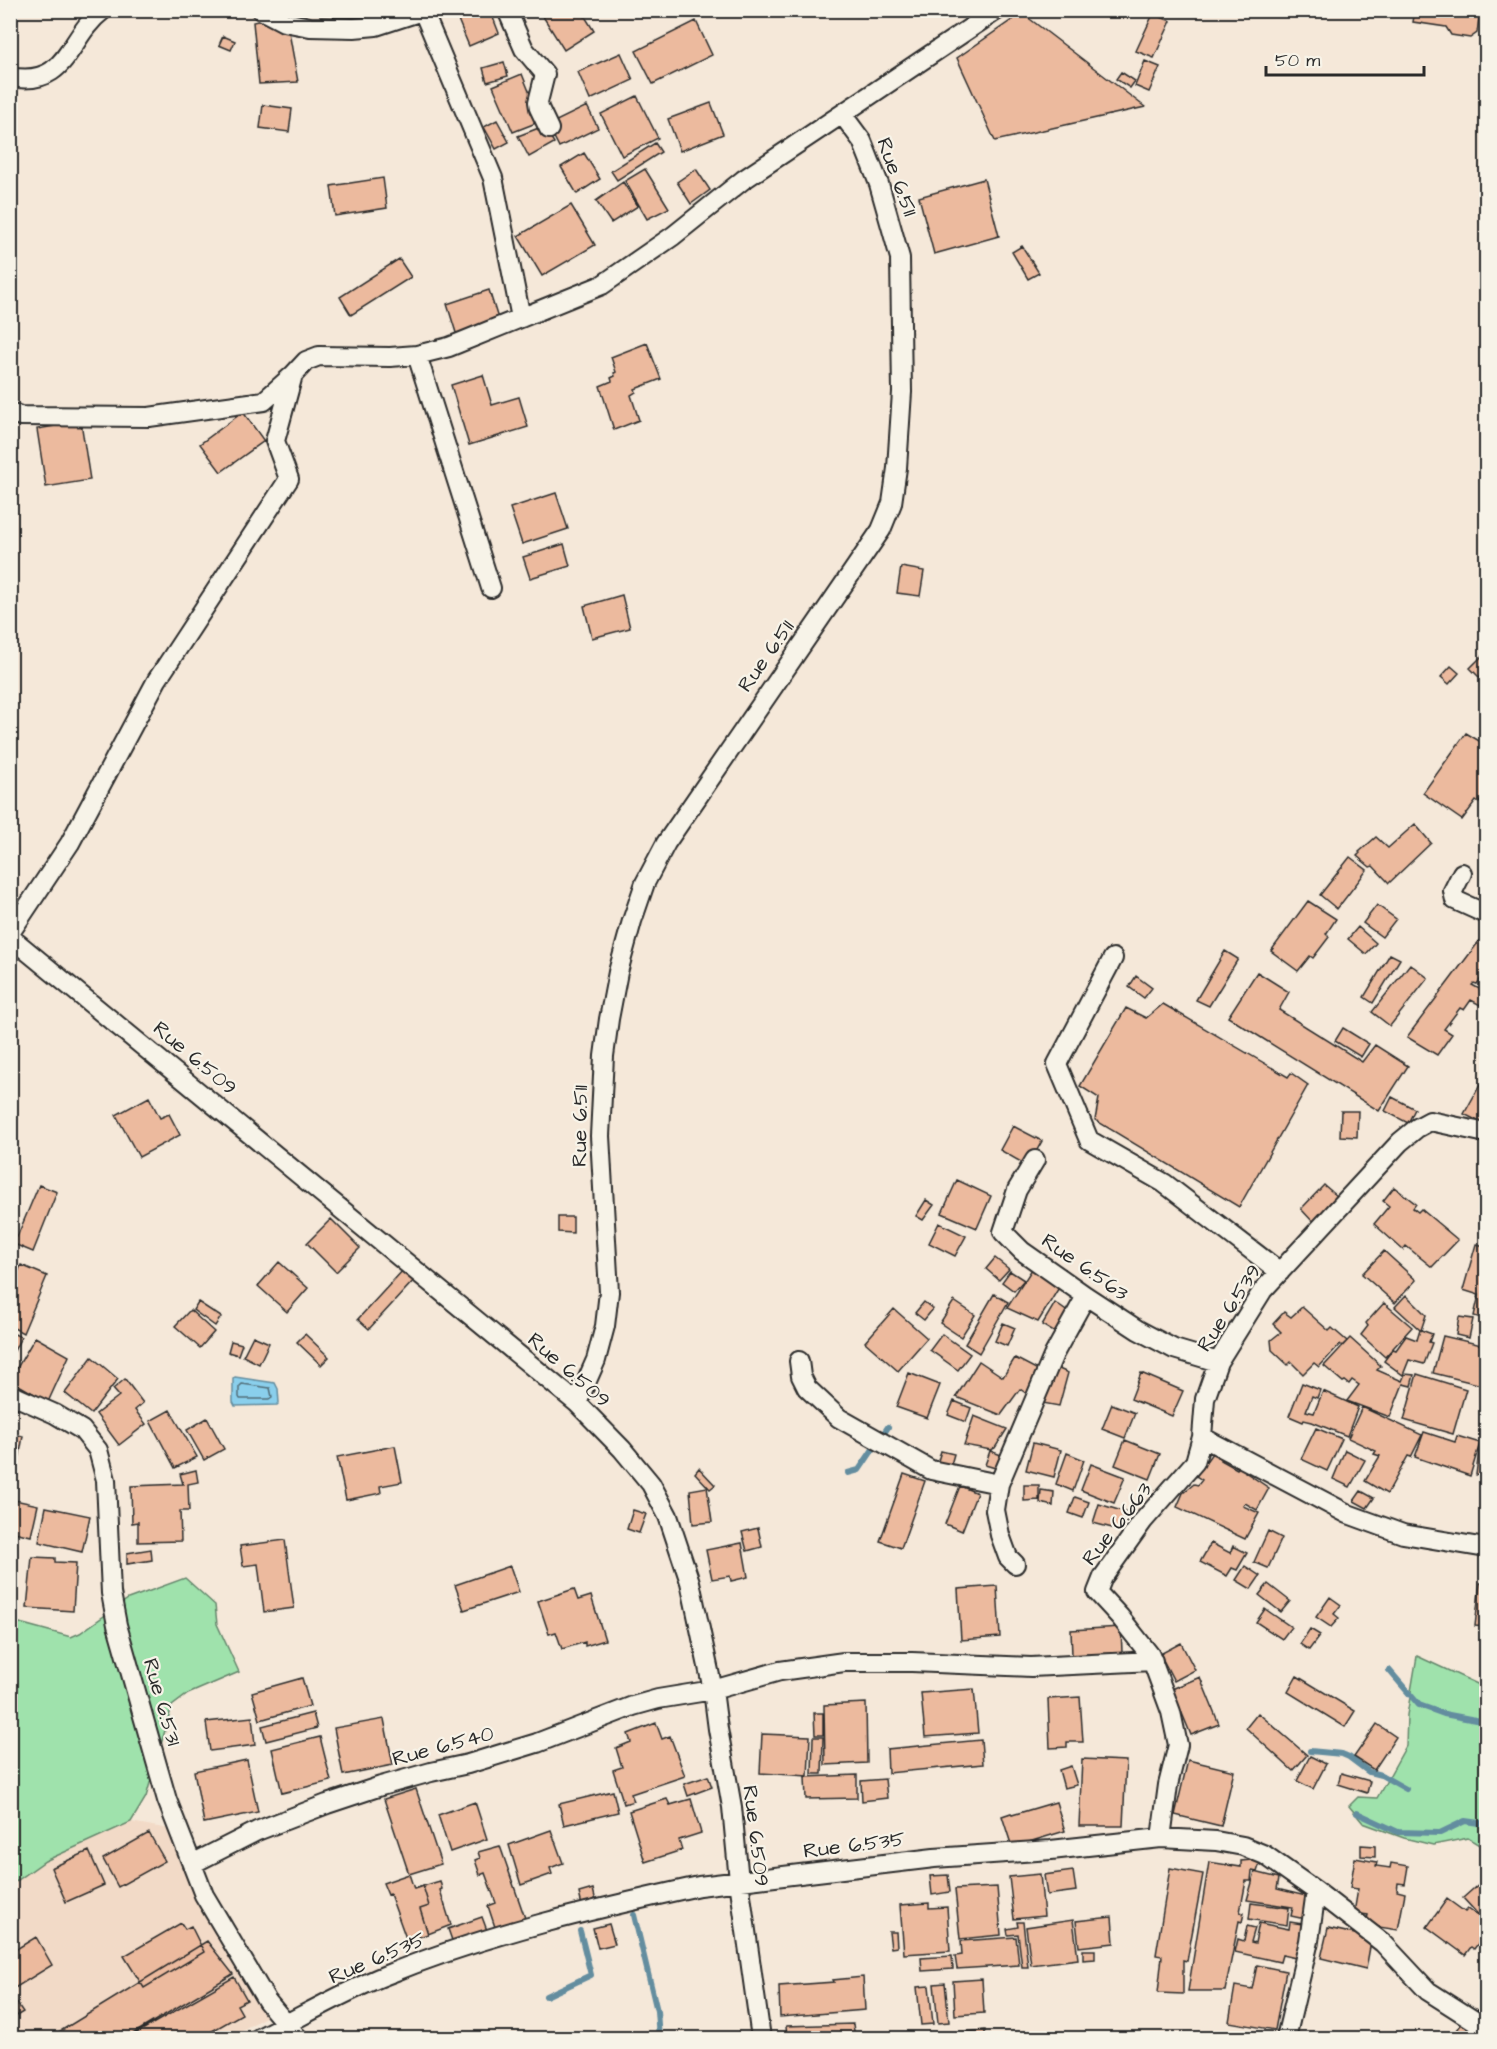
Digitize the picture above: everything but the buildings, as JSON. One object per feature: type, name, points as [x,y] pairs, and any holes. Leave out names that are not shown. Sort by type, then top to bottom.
[{"type":"street","points":[[10,77],[28,81],[49,75],[64,59],[92,19],[103,10]]},
{"type":"street","points":[[261,10],[284,22],[310,27],[354,28],[376,26],[424,11],[493,178],[521,318]]},
{"type":"street","points":[[507,10],[524,49],[545,74],[539,108],[549,129]]},
{"type":"street","points":[[10,412],[20,416],[149,417],[264,401],[306,361],[319,356],[417,355],[449,347],[521,318],[602,285],[666,241],[743,180],[998,10]]},
{"type":"street","name":"Rue 6.511","points":[[577,1404],[596,1360],[605,1326],[609,1292],[600,1136],[604,1056],[621,962],[645,883],[672,834],[881,530],[892,503],[897,468],[902,392],[900,258],[879,184],[862,141],[842,114]]},
{"type":"street","points":[[417,355],[491,588]]},
{"type":"street","points":[[10,935],[70,843],[157,680],[289,479],[275,441],[293,375]]},
{"type":"street","points":[[1462,873],[1453,891],[1455,900],[1486,914]]},
{"type":"street","name":"Rue 6.509","points":[[10,935],[577,1404],[622,1449],[651,1484],[668,1516],[690,1582],[713,1690],[732,1807],[739,1881],[761,2038]]},
{"type":"street","points":[[1113,958],[1057,1064],[1089,1140],[1164,1183],[1280,1272]]},
{"type":"street","name":"Rue 6.539","points":[[1202,1437],[1205,1399],[1218,1362],[1263,1290],[1400,1142],[1430,1121],[1486,1133]]},
{"type":"street","name":"Rue 6.563","points":[[1035,1160],[1017,1191],[1003,1232],[1022,1251],[1138,1330],[1174,1349],[1218,1362]]},
{"type":"street","points":[[1015,1564],[1008,1557],[1000,1535],[995,1510],[999,1484],[1054,1354],[1086,1296]]},
{"type":"street","points":[[799,1361],[801,1376],[807,1388],[839,1418],[931,1470],[999,1484]]},
{"type":"street","name":"Rue 6.531","points":[[10,1394],[55,1413],[82,1430],[98,1450],[106,1480],[111,1593],[117,1624],[167,1800],[204,1895],[267,2001],[292,2032]]},
{"type":"street","points":[[1202,1437],[1348,1514],[1403,1534],[1486,1548]]},
{"type":"street","name":"Rue 6.663","points":[[1161,1838],[1168,1785],[1178,1745],[1171,1712],[1153,1661],[1138,1638],[1098,1594],[1097,1590],[1103,1577],[1143,1521],[1195,1462],[1202,1437]]},
{"type":"street","name":"Rue 6.540","points":[[192,1864],[257,1831],[381,1786],[468,1764],[537,1743],[641,1704],[713,1690],[780,1671],[844,1662],[912,1662],[1031,1667],[1153,1661]]},
{"type":"street","name":"Rue 6.535","points":[[260,2038],[292,2032],[384,1976],[468,1946],[519,1930],[699,1886],[934,1858],[1040,1851],[1161,1838],[1216,1841],[1243,1846],[1265,1855],[1383,1943],[1428,1991],[1486,2028]]},
{"type":"street","points":[[1286,2038],[1309,1941],[1316,1892]]},
{"type":"shaded area","points":[[131,1822],[180,1831],[269,2015],[228,2038],[11,2038],[10,1885],[45,1861]]},
{"type":"green space","points":[[185,1578],[215,1605],[217,1624],[239,1672],[188,1694],[172,1706],[146,1797],[131,1822],[45,1861],[11,1885],[10,1611],[16,1622],[71,1637],[128,1599]]},
{"type":"green space","points":[[1417,1656],[1486,1688],[1486,1854],[1481,1846],[1468,1838],[1433,1845],[1404,1838],[1363,1823],[1349,1806],[1358,1797],[1377,1798],[1406,1746],[1407,1715]]},
{"type":"water","points":[[235,1377],[275,1383],[279,1403],[277,1405],[235,1406],[233,1379]]},
{"type":"waterway","points":[[848,1473],[859,1470],[888,1427]]},
{"type":"waterway","points":[[1389,1670],[1419,1705],[1444,1714],[1486,1722]]},
{"type":"waterway","points":[[1310,1751],[1342,1754],[1369,1772],[1381,1775],[1406,1789]]},
{"type":"waterway","points":[[1357,1813],[1398,1832],[1440,1833],[1465,1821],[1486,1824]]},
{"type":"waterway","points":[[634,1915],[657,2011],[659,2038]]},
{"type":"waterway","points":[[546,1996],[591,1975],[580,1931]]}]
